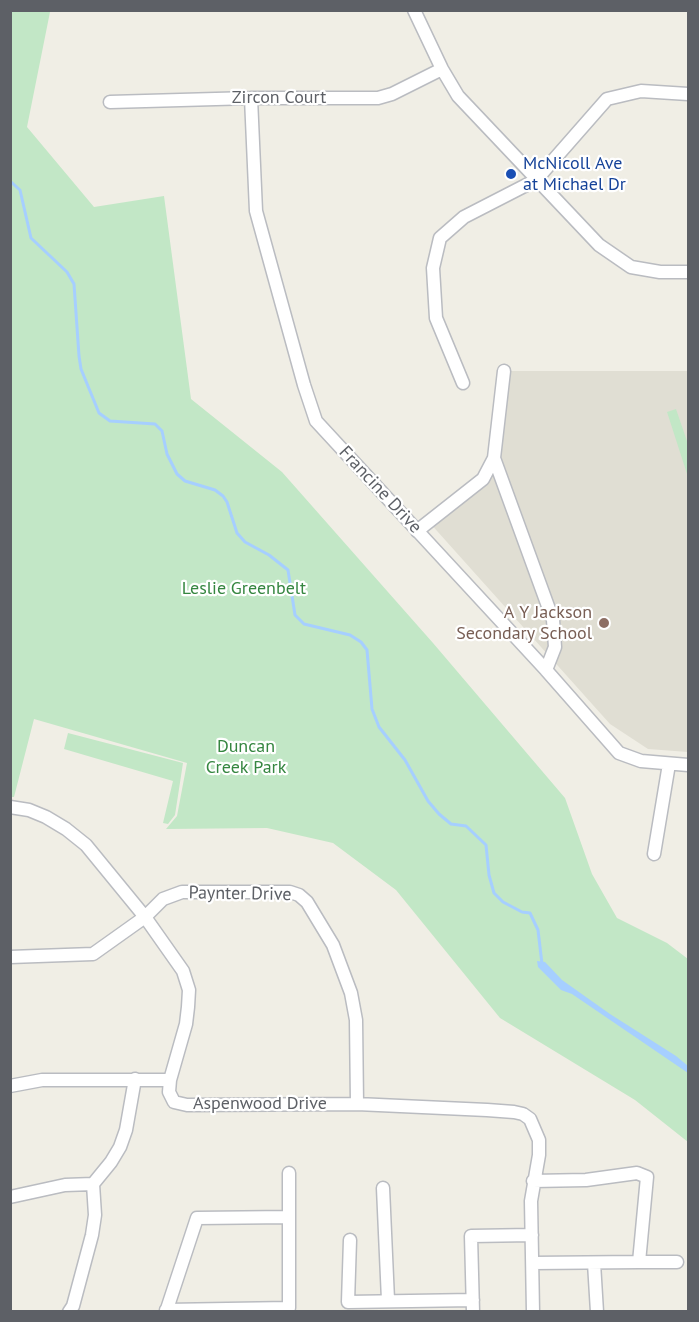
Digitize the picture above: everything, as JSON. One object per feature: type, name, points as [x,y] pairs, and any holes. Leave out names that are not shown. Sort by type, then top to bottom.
[{"type":"street","points":[[414,10],[442,69],[458,96],[599,245],[632,267],[660,272],[688,272]]},
{"type":"street","name":"Zircon Court","points":[[110,102],[251,98],[378,98],[392,94],[442,69]]},
{"type":"street","points":[[463,383],[436,318],[433,267],[440,238],[465,217],[536,180],[607,99],[641,91],[688,94]]},
{"type":"street","name":"Francine Drive","points":[[251,98],[256,211],[316,421],[546,670],[619,753],[641,761],[688,765]]},
{"type":"street","points":[[417,531],[483,479],[494,458],[504,371]]},
{"type":"street","points":[[494,458],[553,620],[555,647],[546,670]]},
{"type":"street","points":[[654,854],[669,764]]},
{"type":"street","name":"Aspenwood Drive","points":[[10,807],[29,810],[66,829],[86,845],[145,917],[183,971],[189,990],[186,1024],[170,1080],[171,1098],[174,1102],[182,1104],[357,1104],[487,1110],[523,1114],[530,1119],[539,1140],[539,1155],[531,1202],[533,1311]]},
{"type":"street","name":"Paynter Drive","points":[[10,957],[93,954],[145,917],[163,899],[182,892],[290,892],[299,895],[307,902],[333,945],[351,993],[356,1020],[357,1104]]},
{"type":"street","points":[[11,1087],[42,1080],[170,1080]]},
{"type":"street","points":[[69,1311],[73,1306],[92,1235],[95,1215],[93,1184],[120,1147],[126,1130],[135,1080]]},
{"type":"street","points":[[289,1173],[289,1217],[288,1308],[166,1311],[197,1218],[289,1217]]},
{"type":"street","points":[[533,1182],[586,1180],[637,1173],[647,1177],[639,1262]]},
{"type":"street","points":[[10,1197],[65,1185],[93,1184]]},
{"type":"street","points":[[383,1188],[388,1300]]},
{"type":"street","points":[[350,1240],[348,1302],[388,1300],[473,1306],[471,1236],[532,1235]]},
{"type":"street","points":[[533,1263],[677,1262]]},
{"type":"street","points":[[594,1263],[597,1311]]},
{"type":"shaded area","name":"A Y Jackson Secondary School","points":[[504,371],[688,371],[688,752],[648,749],[610,724],[429,522],[477,476],[489,454]]},
{"type":"green space","name":"Leslie Greenbelt","points":[[10,11],[50,12],[27,127],[94,207],[164,196],[191,399],[282,472],[433,643],[565,798],[592,874],[617,918],[667,943],[688,959],[688,1142],[635,1100],[500,1018],[396,890],[333,843],[267,828],[166,829],[177,816],[187,763],[34,719],[14,797],[11,797]]},
{"type":"green space","points":[[676,409],[688,444],[688,477],[667,412]]},
{"type":"green space","points":[[68,733],[183,763],[175,815],[168,824],[163,823],[173,781],[64,749]]},
{"type":"water","points":[[537,961],[545,962],[562,980],[676,1056],[688,1066],[688,1073],[572,994],[561,990],[538,967]]},
{"type":"waterway","points":[[10,181],[20,190],[31,238],[67,272],[74,284],[81,369],[99,413],[110,421],[155,424],[162,431],[167,454],[177,474],[185,481],[215,490],[223,496],[237,533],[245,542],[269,555],[288,570],[295,615],[304,624],[350,635],[361,642],[367,650],[372,709],[379,727],[405,760],[428,801],[439,814],[451,824],[466,826],[486,845],[489,875],[494,893],[503,902],[522,912],[530,913],[538,930],[542,964]]},
{"type":"place","name":"McNicoll Ave at Michael Dr","points":[[511,174]]},
{"type":"place","name":"A Y Jackson Secondary School","points":[[604,623]]},
{"type":"park label","name":"Duncan Creek Park","points":[[246,757]]}]
